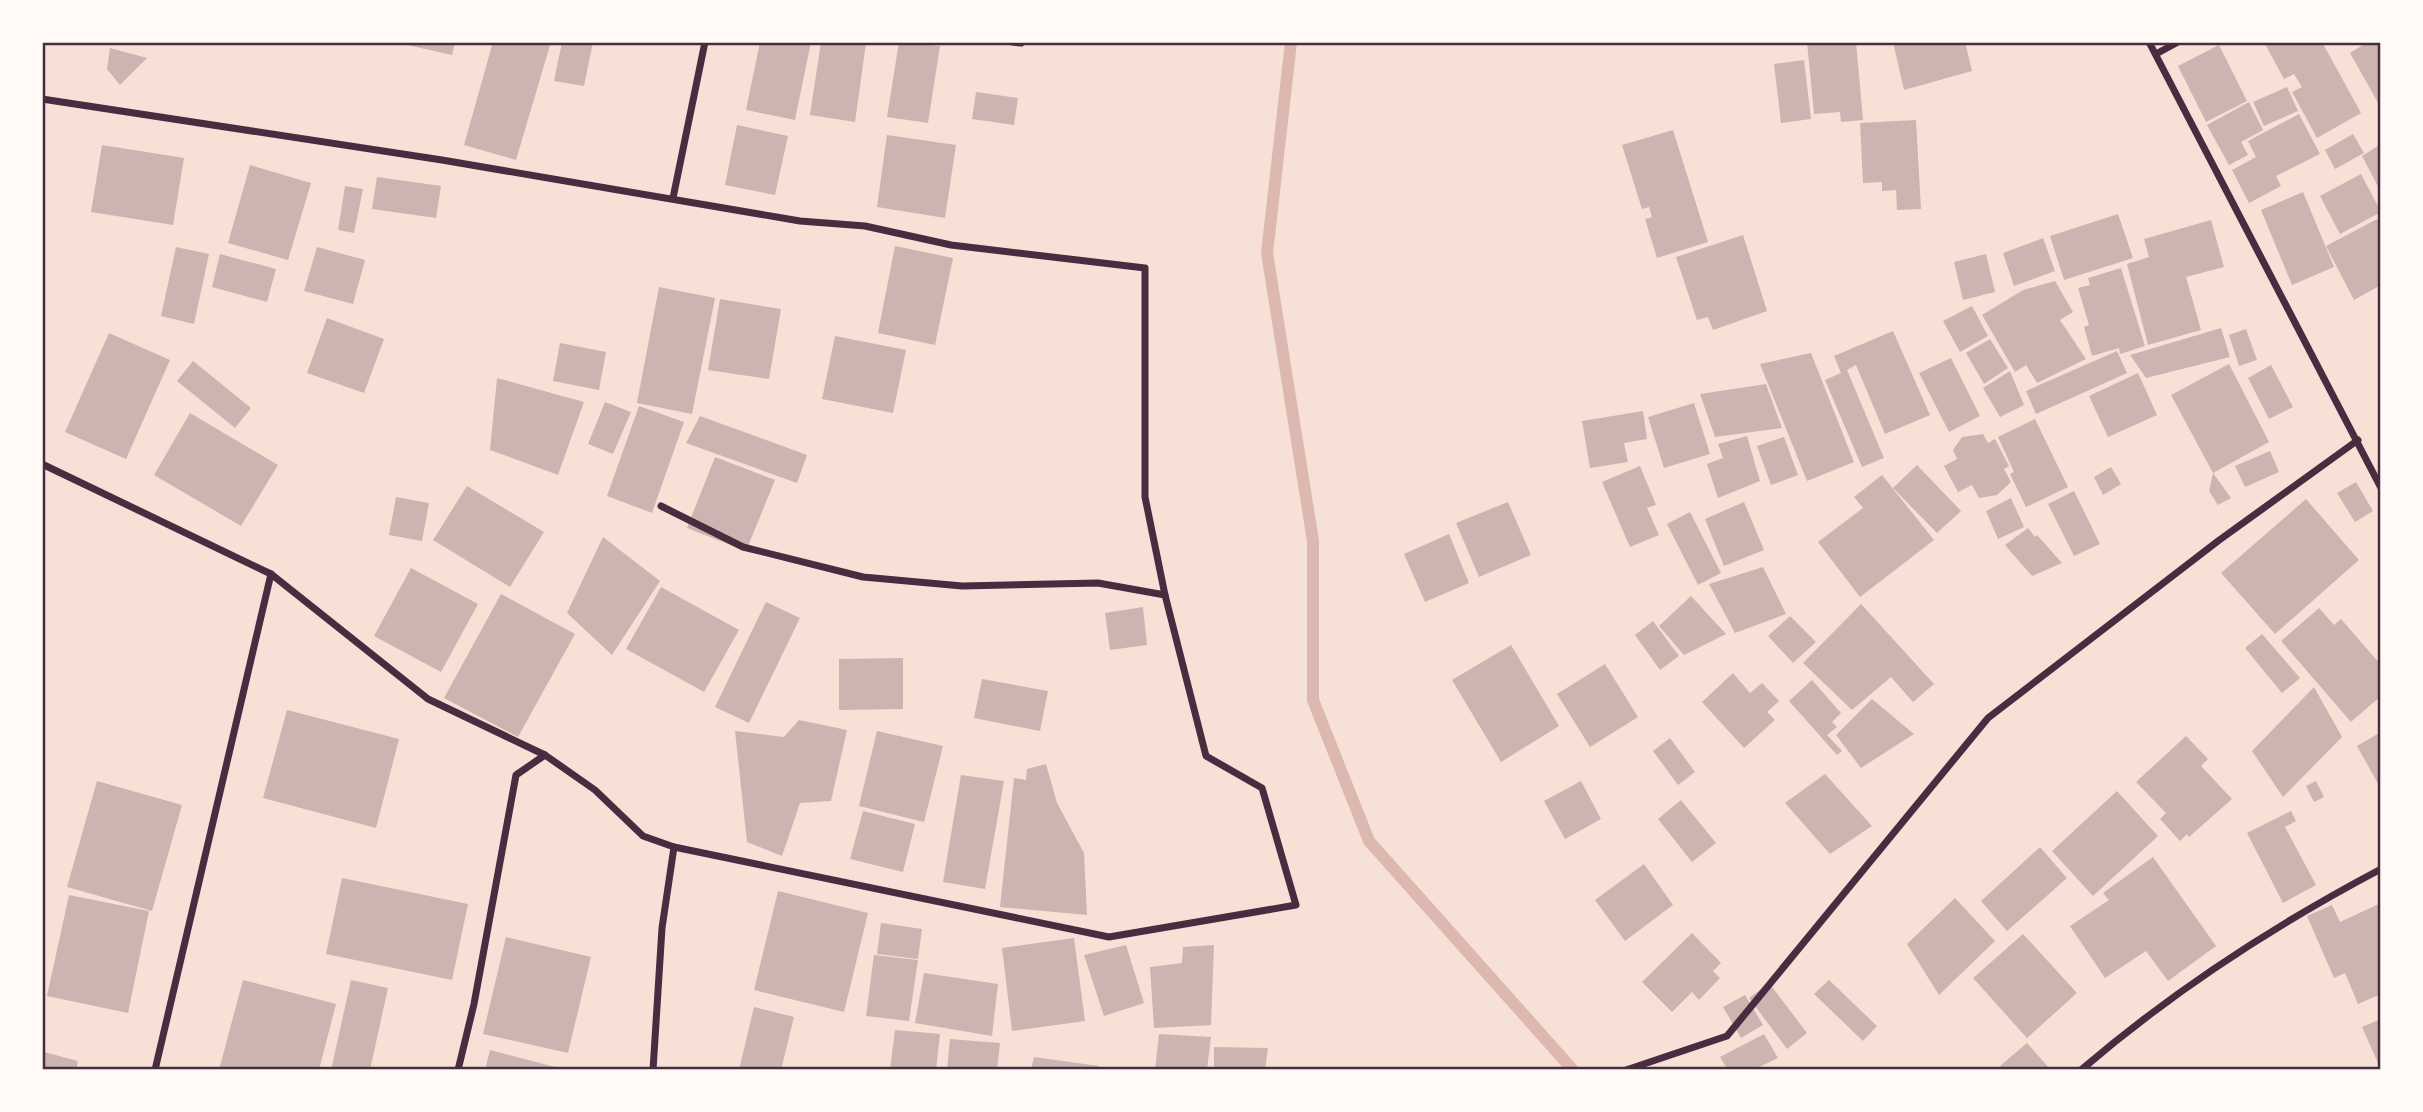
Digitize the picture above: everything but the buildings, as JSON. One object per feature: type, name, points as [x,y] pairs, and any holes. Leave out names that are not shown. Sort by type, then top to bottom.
[{"type":"street","points":[[673,198],[705,42]]},
{"type":"street","points":[[1012,42],[1021,43]]},
{"type":"street","points":[[2149,42],[2381,488]]},
{"type":"street","points":[[2156,54],[2178,42]]},
{"type":"street","points":[[42,99],[673,198],[800,221],[865,226],[951,245],[1145,268],[1144,497],[1165,594],[1206,756],[1262,788],[1296,905],[1109,937],[674,847],[643,836],[595,790],[545,755],[428,699],[271,574],[42,464]]},
{"type":"street","points":[[1626,1070],[1727,1036],[1988,718],[2174,574],[2358,440]]},
{"type":"street","points":[[661,506],[743,547],[863,577],[962,586],[1098,583],[1165,594]]},
{"type":"street","points":[[155,1070],[271,574]]},
{"type":"street","points":[[458,1070],[474,1004],[516,775],[545,755]]},
{"type":"street","points":[[653,1070],[662,928],[674,847]]},
{"type":"street","points":[[2081,1070],[2141,1018],[2306,909],[2381,869]]},
{"type":"waterway","points":[[1291,42],[1267,253],[1313,541],[1313,700],[1369,841],[1573,1070]]}]
